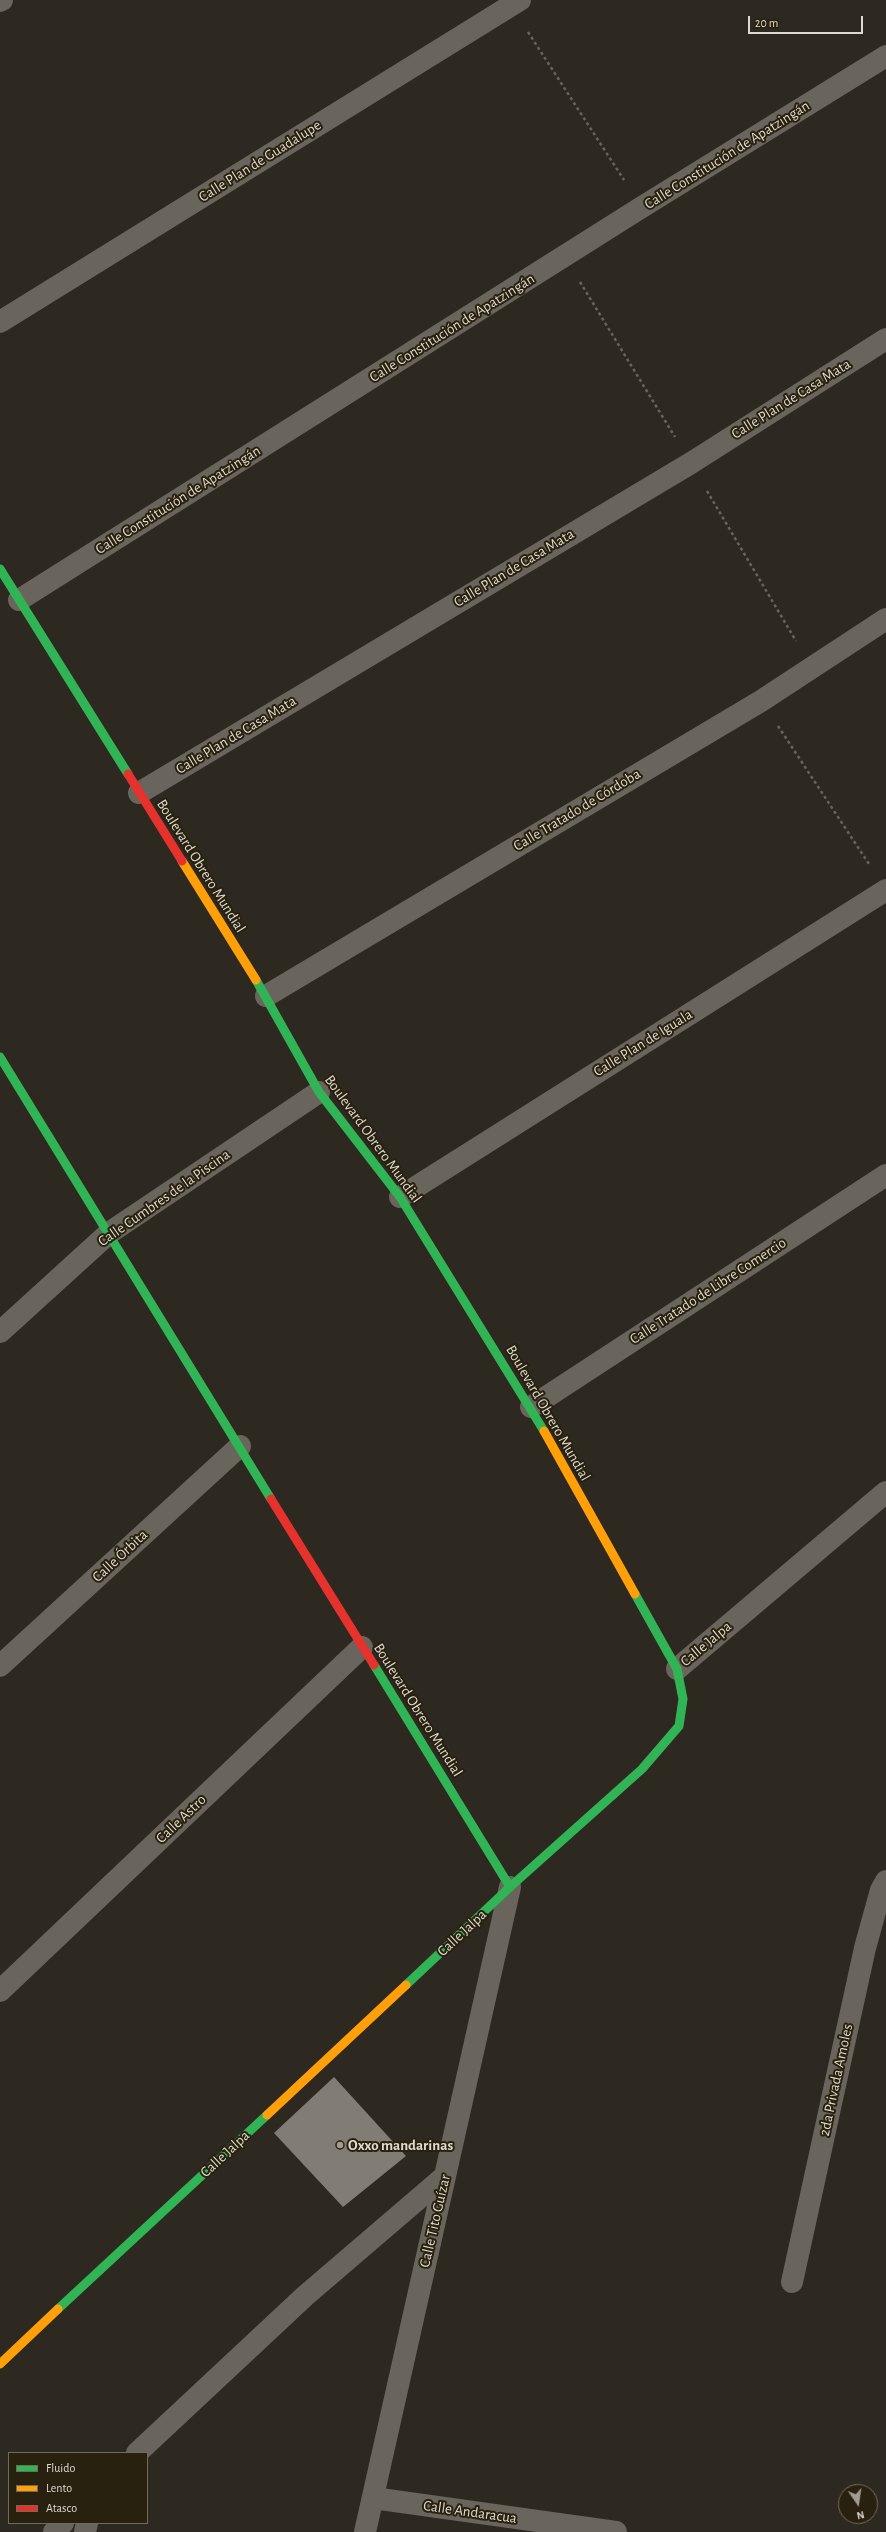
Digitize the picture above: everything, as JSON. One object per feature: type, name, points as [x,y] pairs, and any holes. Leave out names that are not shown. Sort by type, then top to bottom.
[{"type":"street","name":"Calle Plan de Guadalupe","points":[[0,322],[516,3]]},
{"type":"street","name":"Calle Constitución de Apatzingán","points":[[19,600],[642,207],[886,56]]},
{"type":"street","name":"Calle Plan de Casa Mata","points":[[139,793],[691,463],[886,339]]},
{"type":"street","name":"Boulevard Obrero Mundial","points":[[0,569],[266,996],[319,1092],[400,1197],[531,1407],[677,1669]]},
{"type":"street","name":"Calle Tratado de Córdoba","points":[[266,996],[761,701],[886,619]]},
{"type":"street","name":"Calle Plan de Iguala","points":[[400,1197],[886,890]]},
{"type":"street","name":"Boulevard Obrero Mundial","points":[[0,1057],[510,1887]]},
{"type":"street","name":"Calle Cumbres de la Piscina","points":[[0,1332],[109,1233],[319,1092]]},
{"type":"street","name":"Calle Tratado de Libre Comercio","points":[[531,1407],[886,1175]]},
{"type":"street","name":"Calle Órbita","points":[[0,1666],[240,1446]]},
{"type":"street","name":"Calle Jalpa","points":[[0,2364],[510,1887],[642,1769],[679,1726],[683,1699],[677,1669],[886,1492]]},
{"type":"street","name":"Calle Astro","points":[[0,1992],[362,1648]]},
{"type":"street","name":"2da Privada Amoles","points":[[792,2282],[865,1948],[881,1890],[886,1881]]},
{"type":"street","name":"Calle Tito Guízar","points":[[365,2532],[510,1887]]},
{"type":"street","points":[[138,2452],[305,2296],[445,2176]]},
{"type":"street","name":"Calle Andaracua","points":[[373,2498],[616,2532]]},
{"type":"street","points":[[54,2532],[62,2524]]},
{"type":"path","points":[[516,3],[642,207]]},
{"type":"path","points":[[761,701],[886,890]]},
{"type":"building","name":"Oxxo mandarinas","points":[[334,2077],[406,2156],[343,2207],[274,2133]]},
{"type":"traffic: fast","points":[[0,569],[128,774]]},
{"type":"traffic: fast","points":[[256,980],[319,1092],[400,1197],[544,1431]]},
{"type":"traffic: fast","points":[[0,1057],[271,1499]]},
{"type":"traffic: fast","points":[[406,1985],[510,1887],[642,1769],[679,1726],[683,1699],[677,1669],[635,1594]]},
{"type":"traffic: fast","points":[[374,1665],[510,1887]]},
{"type":"traffic: fast","points":[[58,2309],[267,2115]]},
{"type":"traffic: slow","points":[[182,861],[256,980]]},
{"type":"traffic: slow","points":[[544,1431],[635,1594]]},
{"type":"traffic: slow","points":[[267,2115],[406,1985]]},
{"type":"traffic: slow","points":[[0,2364],[58,2309]]},
{"type":"traffic: jam","points":[[128,774],[182,861]]},
{"type":"traffic: jam","points":[[271,1499],[374,1665]]},
{"type":"place","name":"Oxxo mandarinas","points":[[340,2145]]}]
